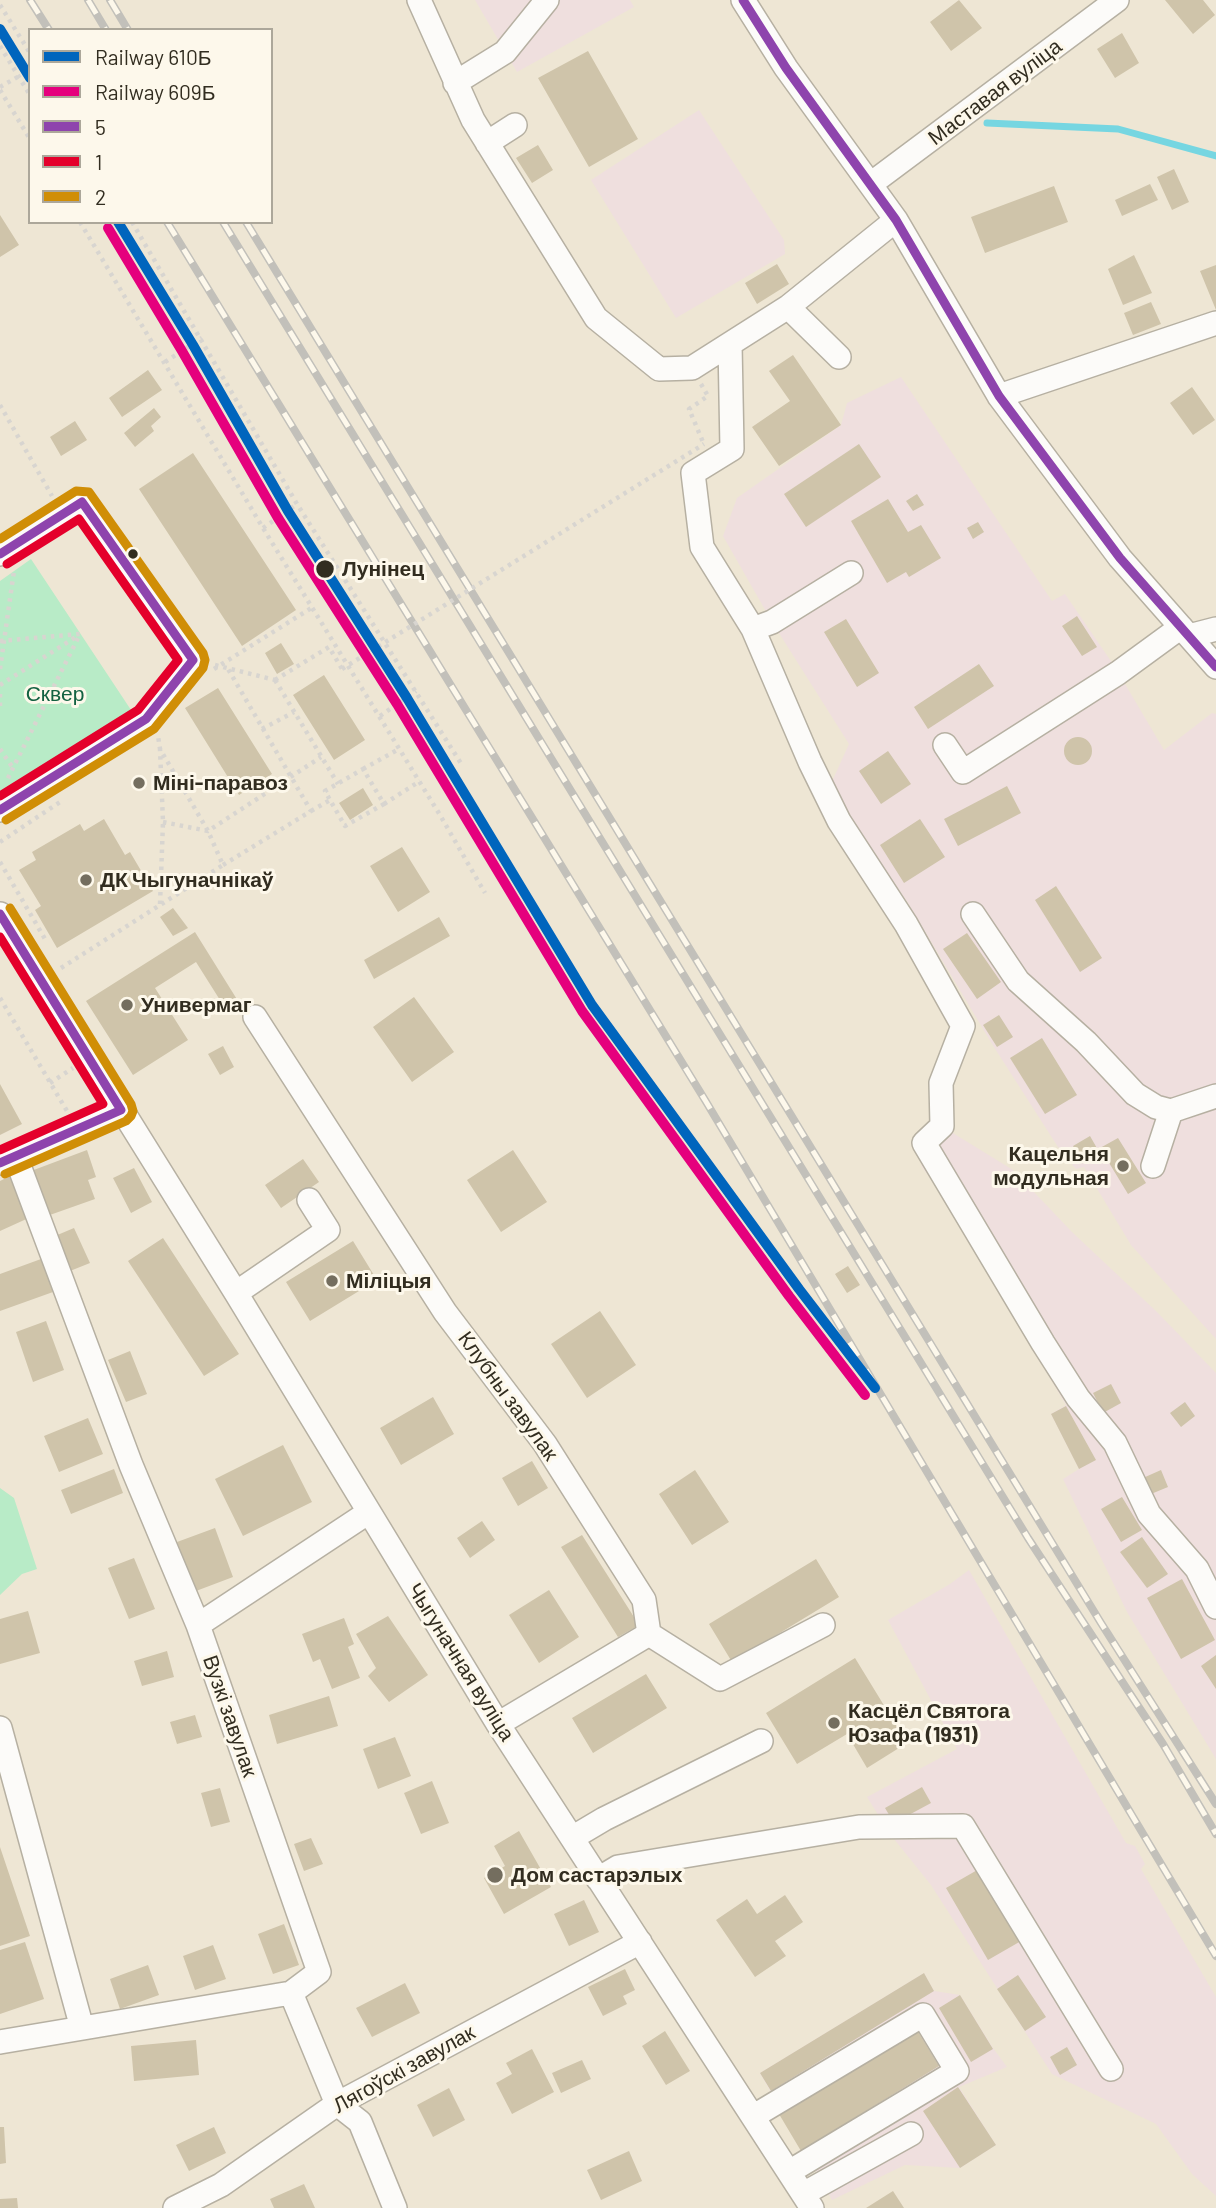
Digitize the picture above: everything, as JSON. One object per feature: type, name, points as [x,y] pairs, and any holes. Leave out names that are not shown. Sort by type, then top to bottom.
[{"type":"street","points":[[419,0],[473,120],[596,318],[659,369],[692,368],[788,307],[897,220]]},
{"type":"street","points":[[455,83],[505,52],[547,0]]},
{"type":"street","points":[[743,0],[786,68],[897,220],[999,396],[1120,558],[1216,667]]},
{"type":"street","name":"Маставая вуліца","points":[[872,183],[1117,0]]},
{"type":"street","points":[[487,144],[515,125]]},
{"type":"street","points":[[788,307],[839,357]]},
{"type":"street","points":[[999,396],[1216,323]]},
{"type":"street","points":[[730,344],[732,449],[693,473],[702,547],[753,628],[810,762],[839,821],[906,923],[963,1026],[941,1083],[942,1126],[924,1143],[1078,1398],[1115,1443],[1149,1514],[1196,1569],[1216,1607]]},
{"type":"street","points":[[0,810],[146,719],[192,660],[82,502],[63,514],[7,563]]},
{"type":"street","points":[[753,628],[772,622],[851,573]]},
{"type":"street","points":[[945,745],[963,772],[1185,632],[1216,629]]},
{"type":"street","name":"Чыгуначная вуліца","points":[[0,914],[236,1293],[498,1724],[808,2201]]},
{"type":"street","points":[[973,914],[1018,981],[1086,1042],[1135,1094],[1156,1107],[1171,1111],[1216,1096]]},
{"type":"street","name":"Клубны завулак","points":[[255,1017],[445,1312],[552,1455],[644,1600],[649,1634]]},
{"type":"street","points":[[8,1159],[121,1110]]},
{"type":"street","points":[[1153,1166],[1171,1111]]},
{"type":"street","name":"Вузкі завулак","points":[[0,2042],[291,1993],[319,1972],[198,1625],[8,1159]]},
{"type":"street","points":[[236,1293],[328,1230],[309,1200]]},
{"type":"street","points":[[198,1625],[369,1512]]},
{"type":"street","points":[[498,1724],[649,1634],[720,1679],[823,1625]]},
{"type":"street","points":[[0,1728],[82,2028]]},
{"type":"street","points":[[572,1838],[616,1813],[761,1741]]},
{"type":"street","points":[[598,1879],[618,1867],[859,1827],[962,1826],[1111,2069]]},
{"type":"street","name":"Лягоўскі завулак","points":[[175,2208],[221,2185],[337,2104],[640,1942]]},
{"type":"street","points":[[291,1993],[337,2104],[360,2122],[395,2208]]},
{"type":"street","points":[[754,2116],[923,2015],[957,2071],[789,2172]]},
{"type":"street","points":[[808,2201],[911,2134]]},
{"type":"path","points":[[0,5],[28,50]]},
{"type":"path","points":[[0,46],[28,92]]},
{"type":"path","points":[[28,71],[0,89],[28,136]]},
{"type":"path","points":[[81,224],[262,528],[380,716],[485,893]]},
{"type":"path","points":[[107,224],[280,517],[444,778]]},
{"type":"path","points":[[133,224],[298,503],[462,765]]},
{"type":"path","points":[[165,362],[202,338]]},
{"type":"path","points":[[275,680],[329,647],[342,668],[704,444],[689,409],[708,396]]},
{"type":"path","points":[[0,405],[63,514]]},
{"type":"path","points":[[262,528],[298,503]]},
{"type":"path","points":[[0,669],[7,563]]},
{"type":"path","points":[[2,641],[80,634]]},
{"type":"path","points":[[0,685],[80,634]]},
{"type":"path","points":[[4,785],[80,634]]},
{"type":"path","points":[[192,660],[275,680],[338,784]]},
{"type":"path","points":[[228,668],[289,778],[311,811]]},
{"type":"path","points":[[380,716],[415,691]]},
{"type":"path","points":[[0,694],[0,708]]},
{"type":"path","points":[[262,729],[295,712]]},
{"type":"path","points":[[158,736],[163,822],[160,904]]},
{"type":"path","points":[[160,748],[208,831],[223,865]]},
{"type":"path","points":[[0,749],[13,768]]},
{"type":"path","points":[[400,749],[325,792],[345,827],[419,781]]},
{"type":"path","points":[[163,822],[208,831],[321,757]]},
{"type":"path","points":[[363,769],[384,804]]},
{"type":"path","points":[[61,968],[330,800]]},
{"type":"path","points":[[0,998],[77,1129]]},
{"type":"shaded area","points":[[475,0],[630,0],[634,7],[517,72]]},
{"type":"shaded area","points":[[699,110],[784,240],[785,254],[676,318],[591,180]]},
{"type":"shaded area","points":[[901,377],[1052,601],[1065,594],[1115,667],[1164,750],[1212,713],[1216,714],[1216,1339],[1131,1245],[1084,1167],[1076,1169],[1058,1147],[992,1044],[908,903],[829,788],[849,744],[772,622],[723,536],[737,498],[841,425],[847,403]]},
{"type":"shaded area","points":[[935,1122],[1013,1170],[1072,1232],[1157,1312],[1216,1373],[1216,1759],[1127,1612],[1063,1479],[1079,1469],[1051,1414],[1066,1405],[942,1194],[922,1167],[917,1140]]},
{"type":"shaded area","points":[[969,1570],[1126,1843],[1135,1846],[1145,1864],[1141,1869],[1216,1997],[1216,2196],[1192,2174],[1156,2124],[1052,2074],[931,1885],[890,1834],[867,1797],[957,1749],[888,1620]]},
{"type":"shaded area","points":[[924,1973],[934,1991],[960,1995],[1007,2067],[959,2087],[996,2145],[960,2168],[905,2165],[832,2200],[760,2073]]},
{"type":"green space","name":"Сквер","points":[[31,559],[131,710],[0,796],[0,581]]},
{"type":"green space","points":[[0,1488],[14,1498],[37,1569],[22,1574],[0,1595]]},
{"type":"building","points":[[959,0],[982,28],[951,51],[930,22]]},
{"type":"building","points":[[1165,0],[1203,0],[1215,15],[1193,34]]},
{"type":"building","points":[[1122,33],[1139,63],[1115,78],[1097,49]]},
{"type":"building","points":[[588,51],[638,139],[589,167],[538,78]]},
{"type":"building","points":[[538,145],[553,170],[532,183],[516,158]]},
{"type":"building","points":[[1174,169],[1189,202],[1172,210],[1157,177]]},
{"type":"building","points":[[1150,184],[1158,200],[1122,216],[1115,200]]},
{"type":"building","points":[[1054,186],[1068,222],[985,253],[971,217]]},
{"type":"building","points":[[0,215],[19,245],[0,257]]},
{"type":"building","points":[[1134,255],[1152,293],[1123,305],[1108,269]]},
{"type":"building","points":[[777,264],[789,284],[757,304],[745,283]]},
{"type":"building","points":[[1216,265],[1216,310],[1200,271]]},
{"type":"building","points":[[1151,302],[1161,324],[1133,335],[1124,313]]},
{"type":"building","points":[[793,355],[841,425],[779,466],[752,427],[790,401],[769,371]]},
{"type":"building","points":[[148,370],[162,390],[122,417],[109,398]]},
{"type":"building","points":[[1192,387],[1215,420],[1193,435],[1170,403]]},
{"type":"building","points":[[154,408],[161,417],[151,426],[154,431],[135,447],[124,433]]},
{"type":"building","points":[[75,421],[87,440],[61,456],[50,437]]},
{"type":"building","points":[[859,444],[881,477],[806,527],[784,494]]},
{"type":"building","points":[[193,453],[296,610],[242,646],[139,489]]},
{"type":"building","points":[[917,494],[924,505],[913,511],[906,501]]},
{"type":"building","points":[[888,499],[908,532],[921,525],[941,558],[909,577],[906,572],[887,583],[851,521]]},
{"type":"building","points":[[978,522],[984,532],[973,539],[967,528]]},
{"type":"building","points":[[1077,616],[1097,647],[1082,656],[1062,626]]},
{"type":"building","points":[[846,619],[879,673],[857,687],[824,632]]},
{"type":"building","points":[[281,643],[294,664],[277,674],[265,653]]},
{"type":"building","points":[[979,664],[994,686],[928,729],[914,707]]},
{"type":"building","points":[[324,675],[365,740],[334,760],[293,695]]},
{"type":"building","points":[[218,688],[272,774],[239,795],[185,708]]},
{"type":"building","points":[[1078,737],[1088,741],[1092,751],[1088,761],[1078,765],[1068,761],[1064,751],[1068,741]]},
{"type":"building","points":[[888,751],[911,784],[881,804],[859,771]]},
{"type":"building","points":[[1007,786],[1021,813],[958,846],[944,819]]},
{"type":"building","points":[[363,788],[373,805],[350,820],[339,803]]},
{"type":"building","name":"ДК Чыгуначнікаў","points":[[104,819],[125,855],[130,852],[153,891],[57,948],[35,910],[41,906],[19,870],[36,860],[32,852],[80,824],[84,831]]},
{"type":"building","points":[[920,819],[945,857],[904,883],[880,845]]},
{"type":"building","points":[[402,847],[430,892],[398,912],[370,866]]},
{"type":"building","points":[[1056,886],[1102,958],[1080,972],[1035,900]]},
{"type":"building","points":[[173,908],[188,928],[173,936],[160,917]]},
{"type":"building","points":[[439,917],[450,936],[374,979],[364,960]]},
{"type":"building","name":"Универмаг","points":[[195,932],[238,1001],[225,1008],[196,962],[155,988],[188,1040],[133,1075],[86,1001]]},
{"type":"building","points":[[967,933],[1001,982],[977,999],[943,949]]},
{"type":"building","points":[[414,997],[454,1052],[412,1082],[373,1027]]},
{"type":"building","points":[[999,1015],[1013,1037],[997,1047],[983,1025]]},
{"type":"building","points":[[1042,1038],[1077,1095],[1045,1114],[1010,1058]]},
{"type":"building","points":[[223,1046],[234,1067],[220,1075],[208,1054]]},
{"type":"building","points":[[0,1084],[22,1124],[0,1135]]},
{"type":"building","points":[[1090,1136],[1098,1150],[1081,1160],[1073,1146]]},
{"type":"building","name":"Кацельня модульная","points":[[1118,1138],[1146,1183],[1128,1194],[1100,1148]]},
{"type":"building","points":[[87,1150],[96,1177],[88,1180],[95,1199],[47,1216],[31,1171]]},
{"type":"building","points":[[513,1150],[547,1202],[501,1232],[467,1180]]},
{"type":"building","points":[[303,1159],[319,1182],[281,1208],[265,1185]]},
{"type":"building","points":[[134,1168],[152,1202],[131,1213],[113,1178]]},
{"type":"building","points":[[14,1174],[33,1216],[0,1231],[0,1181]]},
{"type":"building","points":[[74,1228],[90,1263],[70,1271],[55,1236]]},
{"type":"building","points":[[163,1238],[239,1354],[204,1376],[128,1261]]},
{"type":"building","name":"Міліцыя","points":[[353,1241],[377,1280],[310,1321],[286,1282]]},
{"type":"building","points":[[41,1259],[53,1292],[0,1311],[0,1274]]},
{"type":"building","points":[[848,1266],[860,1285],[847,1293],[835,1274]]},
{"type":"building","points":[[600,1311],[636,1365],[587,1398],[551,1344]]},
{"type":"building","points":[[46,1321],[64,1370],[33,1382],[16,1332]]},
{"type":"building","points":[[130,1351],[147,1394],[126,1402],[108,1360]]},
{"type":"building","points":[[1111,1384],[1121,1403],[1103,1413],[1093,1393]]},
{"type":"building","points":[[433,1397],[454,1434],[401,1465],[380,1428]]},
{"type":"building","points":[[1185,1402],[1195,1416],[1181,1427],[1170,1413]]},
{"type":"building","points":[[1066,1406],[1096,1460],[1079,1469],[1051,1414]]},
{"type":"building","points":[[88,1418],[103,1454],[59,1472],[44,1436]]},
{"type":"building","points":[[283,1445],[312,1502],[243,1536],[215,1479]]},
{"type":"building","points":[[532,1461],[548,1488],[518,1506],[502,1478]]},
{"type":"building","points":[[114,1469],[123,1493],[71,1514],[61,1490]]},
{"type":"building","points":[[695,1470],[729,1522],[692,1545],[659,1494]]},
{"type":"building","points":[[1161,1470],[1168,1487],[1151,1494],[1143,1478]]},
{"type":"building","points":[[1122,1497],[1142,1530],[1121,1542],[1101,1509]]},
{"type":"building","points":[[482,1521],[495,1540],[470,1558],[457,1538]]},
{"type":"building","points":[[215,1528],[233,1577],[196,1591],[177,1542]]},
{"type":"building","points":[[582,1535],[639,1625],[618,1637],[561,1547]]},
{"type":"building","points":[[1142,1537],[1168,1574],[1147,1588],[1120,1552]]},
{"type":"building","points":[[134,1558],[155,1609],[129,1619],[108,1568]]},
{"type":"building","points":[[816,1559],[839,1597],[732,1662],[709,1624]]},
{"type":"building","points":[[1182,1579],[1215,1640],[1181,1659],[1147,1598]]},
{"type":"building","points":[[549,1590],[579,1637],[539,1663],[509,1615]]},
{"type":"building","points":[[28,1611],[40,1653],[0,1664],[0,1619]]},
{"type":"building","points":[[388,1616],[428,1675],[389,1702],[368,1676],[376,1668],[356,1634]]},
{"type":"building","points":[[344,1618],[354,1644],[348,1647],[360,1678],[332,1689],[320,1659],[313,1662],[302,1634]]},
{"type":"building","points":[[167,1651],[174,1677],[142,1686],[134,1661]]},
{"type":"building","points":[[1216,1655],[1216,1689],[1201,1666]]},
{"type":"building","name":"Касцёл Святога Юзафа (1931)","points":[[855,1658],[907,1743],[867,1768],[847,1734],[797,1764],[766,1713]]},
{"type":"building","points":[[646,1674],[667,1708],[593,1753],[572,1718]]},
{"type":"building","points":[[329,1696],[338,1726],[277,1744],[269,1715]]},
{"type":"building","points":[[195,1715],[202,1737],[177,1744],[170,1722]]},
{"type":"building","points":[[395,1737],[411,1776],[378,1789],[363,1749]]},
{"type":"building","points":[[432,1781],[449,1823],[421,1834],[404,1793]]},
{"type":"building","points":[[922,1787],[931,1803],[894,1823],[885,1808]]},
{"type":"building","points":[[220,1788],[230,1822],[211,1827],[201,1793]]},
{"type":"building","points":[[519,1831],[551,1887],[504,1914],[484,1878],[505,1866],[494,1846]]},
{"type":"building","points":[[311,1838],[323,1864],[304,1871],[294,1844]]},
{"type":"building","points":[[0,1847],[30,1936],[0,1946]]},
{"type":"building","points":[[979,1869],[1021,1941],[988,1960],[946,1888]]},
{"type":"building","points":[[785,1895],[803,1922],[775,1941],[786,1956],[755,1977],[716,1920],[747,1899],[757,1914]]},
{"type":"building","points":[[584,1900],[599,1932],[569,1946],[554,1914]]},
{"type":"building","points":[[284,1924],[299,1965],[273,1974],[258,1934]]},
{"type":"building","points":[[25,1942],[44,1999],[0,2014],[0,1950]]},
{"type":"building","points":[[213,1945],[226,1979],[195,1990],[183,1956]]},
{"type":"building","points":[[148,1965],[159,1995],[120,2009],[110,1979]]},
{"type":"building","points":[[625,1969],[635,1990],[623,1996],[627,2004],[603,2016],[588,1987]]},
{"type":"building","points":[[924,1973],[934,1991],[771,2091],[760,2073]]},
{"type":"building","points":[[1018,1975],[1046,2017],[1025,2031],[997,1989]]},
{"type":"building","points":[[405,1983],[420,2013],[372,2037],[356,2008]]},
{"type":"building","points":[[960,1995],[993,2049],[971,2062],[939,2008]]},
{"type":"building","points":[[917,2030],[939,2066],[801,2151],[779,2114]]},
{"type":"building","points":[[665,2031],[690,2071],[666,2085],[642,2046]]},
{"type":"building","points":[[196,2040],[199,2075],[134,2081],[131,2046]]},
{"type":"building","points":[[1067,2047],[1077,2065],[1060,2075],[1050,2057]]},
{"type":"building","points":[[532,2049],[554,2092],[512,2114],[496,2083],[512,2074],[506,2063]]},
{"type":"building","points":[[582,2060],[591,2079],[561,2093],[552,2073]]},
{"type":"building","points":[[958,2087],[996,2145],[960,2168],[923,2111]]},
{"type":"building","points":[[449,2088],[465,2120],[433,2137],[417,2105]]},
{"type":"building","points":[[0,2127],[4,2127],[6,2163],[0,2164]]},
{"type":"building","points":[[214,2127],[226,2153],[189,2171],[176,2145]]},
{"type":"building","points":[[629,2151],[642,2181],[601,2200],[587,2170]]},
{"type":"building","points":[[304,2184],[315,2208],[274,2208],[270,2199]]},
{"type":"building","points":[[893,2191],[904,2208],[866,2208]]},
{"type":"building","points":[[17,2198],[18,2208],[0,2208],[0,2199]]},
{"type":"waterway","points":[[987,123],[1118,129],[1216,156]]},
{"type":"railway","points":[[30,0],[48,28]]},
{"type":"railway","points":[[88,0],[105,28]]},
{"type":"railway","points":[[110,0],[127,28]]},
{"type":"railway","points":[[168,224],[705,1100],[1216,1956]]},
{"type":"railway","points":[[224,224],[1028,1538],[1163,1744],[1216,1834]]},
{"type":"railway","points":[[247,224],[1101,1623],[1216,1804]]},
{"type":"rail line","name":"610Б","points":[[0,29],[28,75]]},
{"type":"rail line","name":"610Б","points":[[119,224],[193,345],[288,511],[407,698],[592,1005],[799,1289],[875,1388]]},
{"type":"rail line","name":"609Б","points":[[108,228],[278,518],[397,704],[582,1011],[789,1296],[865,1395]]},
{"type":"transit line","name":"5","points":[[743,0],[786,68],[896,220],[999,396],[1120,558],[1216,667]]},
{"type":"transit line","name":"2","points":[[0,539],[76,491],[89,492],[203,653],[205,660],[203,668],[154,729],[6,820]]},
{"type":"transit line","name":"5","points":[[0,554],[82,502],[193,660],[146,719],[0,810]]},
{"type":"transit line","name":"1","points":[[0,796],[138,710],[178,660],[79,519],[7,564]]},
{"type":"transit line","name":"2","points":[[5,1174],[126,1121],[133,1111],[10,908]]},
{"type":"transit line","name":"5","points":[[0,914],[121,1110],[0,1163]]},
{"type":"transit line","name":"1","points":[[0,937],[103,1104],[0,1150]]},
{"type":"place","name":"Лунінец","points":[[325,569]]},
{"type":"place","name":"Міні-паравоз","points":[[139,783]]},
{"type":"place","name":"ДК Чыгуначнікаў","points":[[86,880]]},
{"type":"place","name":"Универмаг","points":[[127,1005]]},
{"type":"place","name":"Кацельня модульная","points":[[1123,1166]]},
{"type":"place","name":"Міліцыя","points":[[332,1281]]},
{"type":"place","name":"Касцёл Святога Юзафа (1931)","points":[[834,1723]]},
{"type":"place","name":"Дом састарэлых","points":[[495,1875]]}]
